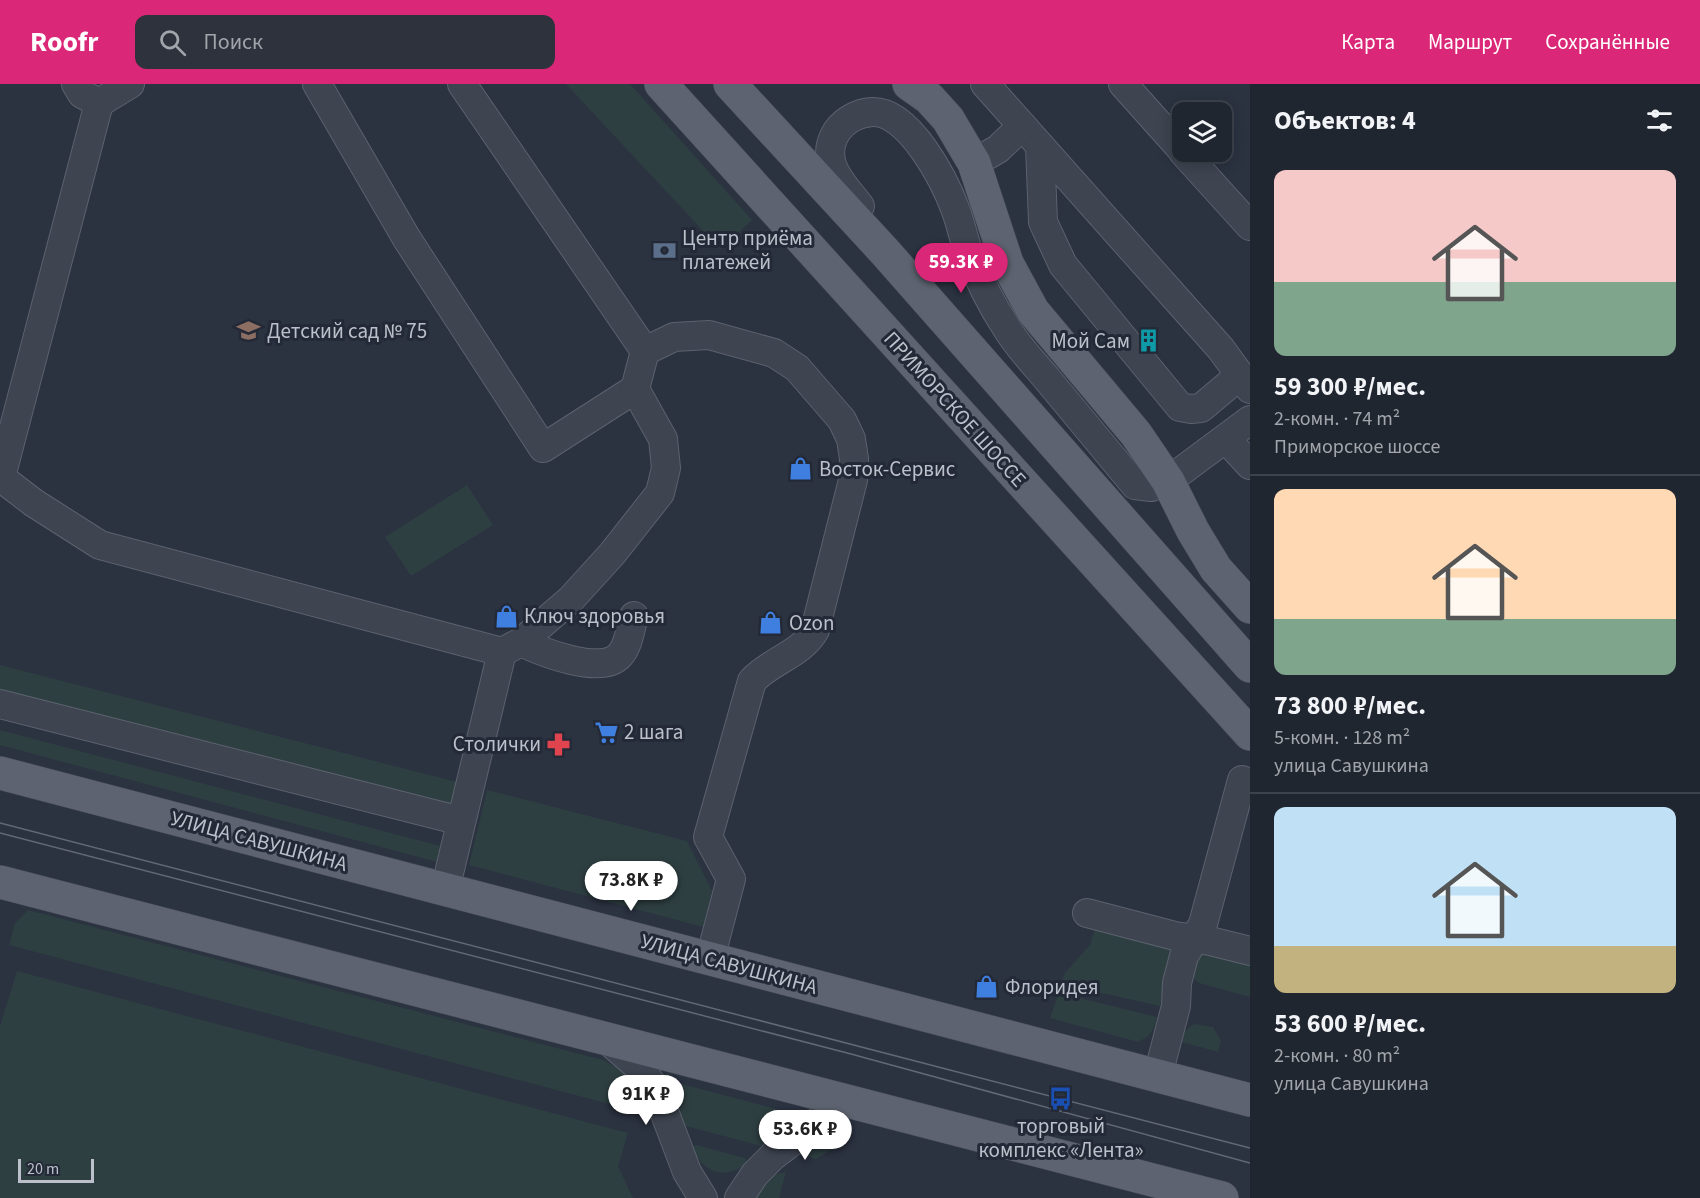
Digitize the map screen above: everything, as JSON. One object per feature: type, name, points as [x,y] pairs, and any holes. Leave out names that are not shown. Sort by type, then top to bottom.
[{"type":"main road","name":"ПРИМОРСКОЕ ШОССЕ","points":[[661,84],[1250,734]]},
{"type":"main road","points":[[730,84],[885,252],[1250,666]]},
{"type":"main road","points":[[909,84],[929,98],[948,119],[974,163],[1007,263],[1033,311],[1136,434],[1168,481],[1193,531],[1216,569],[1250,607]]},
{"type":"main road","name":"УЛИЦА САВУШКИНА","points":[[0,774],[1250,1100]]},
{"type":"main road","points":[[0,882],[1222,1198]]},
{"type":"street","points":[[76,84],[82,94],[99,103]]},
{"type":"street","points":[[130,84],[99,103],[1,477],[34,503],[100,544],[512,647],[594,664],[606,664],[618,657],[626,647],[634,616]]},
{"type":"street","points":[[317,84],[407,239],[543,448],[635,389],[645,351],[462,84]]},
{"type":"street","points":[[985,84],[1221,349],[1244,382],[1201,408],[1180,407],[1063,266],[1043,222],[1031,136]]},
{"type":"street","points":[[1123,84],[1172,139]]},
{"type":"street","points":[[885,252],[872,221],[840,180],[829,153],[832,140],[840,127],[853,117],[872,112],[890,115],[903,126],[936,168],[955,209],[968,253],[986,295],[1007,330],[1135,484],[1152,487],[1168,481],[1250,420]]},
{"type":"street","points":[[974,163],[998,149],[1031,136]]},
{"type":"street","points":[[1193,162],[1250,226]]},
{"type":"street","points":[[645,351],[674,337],[709,335],[774,353],[797,368],[842,420],[851,439],[854,459],[853,480],[815,630],[809,641],[799,650],[762,670],[752,681],[708,837],[740,882],[710,959]]},
{"type":"street","points":[[445,890],[461,821],[512,647],[578,592],[612,554],[660,493],[666,468],[663,439],[635,389]]},
{"type":"street","points":[[1226,439],[1250,465]]},
{"type":"street","points":[[0,704],[461,821]]},
{"type":"street","points":[[1158,1076],[1176,1006],[1177,983],[1184,956],[1203,924],[1246,784]]},
{"type":"street","points":[[1087,913],[1175,936],[1250,951]]},
{"type":"street","points":[[605,1038],[642,1070],[656,1090],[687,1172],[703,1198]]},
{"type":"street","points":[[739,1198],[755,1174],[773,1156],[845,1101]]},
{"type":"shaded area","points":[[566,84],[630,84],[752,220],[720,249]]},
{"type":"shaded area","points":[[467,485],[493,525],[411,576],[385,537]]},
{"type":"shaded area","points":[[0,665],[461,783],[455,806],[0,690]]},
{"type":"shaded area","points":[[0,730],[444,847],[437,862],[0,745]]},
{"type":"shaded area","points":[[487,790],[687,841],[712,891],[703,927],[469,865]]},
{"type":"shaded area","points":[[28,910],[603,1060],[620,1070],[633,1082],[643,1096],[651,1115],[9,945],[15,923]]},
{"type":"shaded area","points":[[1096,925],[1170,946],[1172,955],[1160,1006],[1061,984],[1065,973],[1090,945]]},
{"type":"shaded area","points":[[1206,948],[1250,958],[1250,997],[1199,983],[1191,976],[1196,958]]},
{"type":"shaded area","points":[[17,971],[628,1133],[618,1166],[633,1198],[0,1198],[0,1026]]},
{"type":"shaded area","points":[[1059,993],[1157,1017],[1156,1022],[1148,1035],[1138,1042],[1050,1018]]},
{"type":"shaded area","points":[[1194,1024],[1213,1027],[1221,1041],[1218,1052],[1182,1042],[1185,1032]]},
{"type":"shaded area","points":[[667,1080],[799,1115],[797,1122],[765,1147],[682,1125],[665,1087]]},
{"type":"shaded area","points":[[840,1130],[838,1146],[816,1159],[796,1154],[826,1132]]},
{"type":"shaded area","points":[[696,1145],[745,1158],[748,1163],[730,1172],[715,1172],[696,1156],[691,1147]]},
{"type":"shaded area","points":[[786,1172],[779,1198],[754,1198],[766,1180]]},
{"type":"tram line","points":[[0,823],[1250,1148]]},
{"type":"tram line","points":[[0,833],[851,1054],[1250,1163]]},
{"type":"place","name":"Центр приёма платежей","points":[[664,250]]},
{"type":"place","name":"Детский сад № 75","points":[[249,331]]},
{"type":"place","name":"Мой Сам","points":[[1148,341]]},
{"type":"place","name":"Восток-Сервис","points":[[801,469]]},
{"type":"place","name":"Ключ здоровья","points":[[506,616]]},
{"type":"place","name":"Ozon","points":[[771,623]]},
{"type":"place","name":"2 шага","points":[[606,732]]},
{"type":"place","name":"Столички","points":[[559,744]]},
{"type":"place","name":"Флоридея","points":[[987,987]]},
{"type":"place","name":"торговый комплекс «Лента»","points":[[1061,1098]]}]
